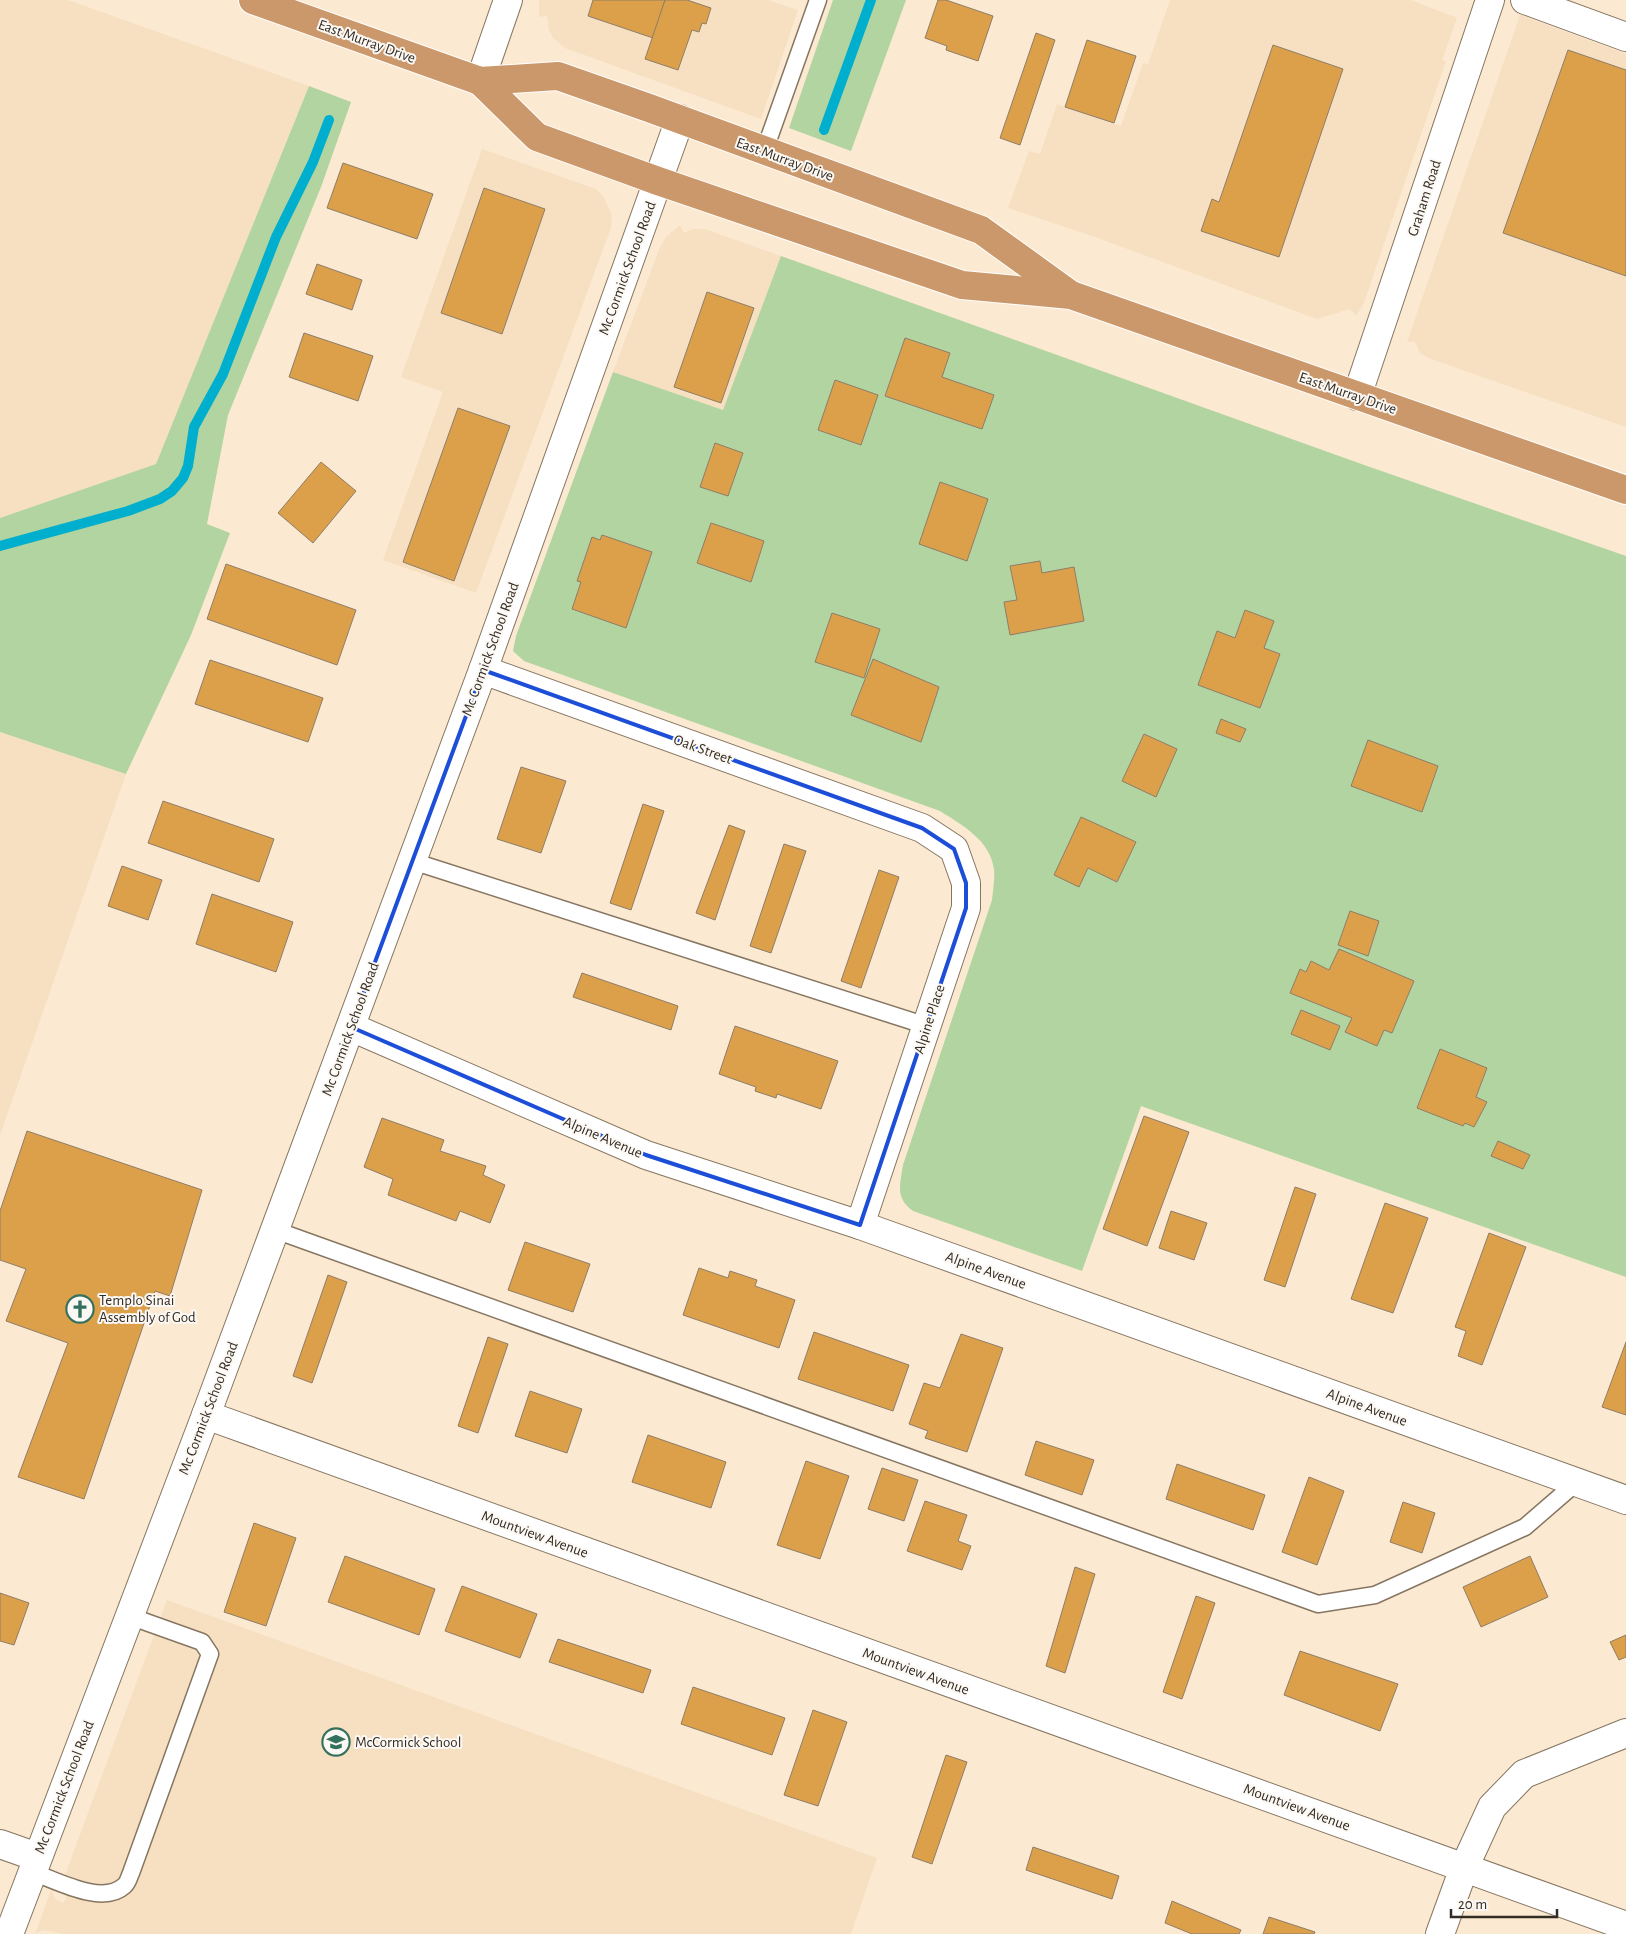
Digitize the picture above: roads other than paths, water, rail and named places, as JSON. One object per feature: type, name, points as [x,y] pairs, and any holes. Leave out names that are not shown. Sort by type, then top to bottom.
[{"type":"highway","name":"East Murray Drive","points":[[253,0],[480,81],[558,76],[981,230],[1071,295]]},
{"type":"highway","name":"East Murray Drive","points":[[480,81],[537,137],[658,181],[962,285],[1071,295],[1626,490]]},
{"type":"street","points":[[480,81],[508,0]]},
{"type":"street","name":"Graham Road","points":[[1357,396],[1490,0]]},
{"type":"street","points":[[1525,0],[1626,36]]},
{"type":"street","name":"Mc Cormick School Road","points":[[9,1934],[206,1416],[351,1027],[483,670],[680,120]]},
{"type":"street","name":"Oak Street","points":[[483,670],[922,828]]},
{"type":"street","name":"Alpine Place","points":[[860,1225],[966,908],[966,883],[954,849],[922,828]]},
{"type":"street","name":"Alpine Avenue","points":[[351,1027],[646,1155],[860,1225],[1626,1500]]},
{"type":"street","name":"Mountview Avenue","points":[[206,1416],[1626,1926]]},
{"type":"street","points":[[1440,1934],[1464,1868],[1492,1807],[1524,1774],[1626,1733]]},
{"type":"street","points":[[0,1844],[35,1865]]},
{"type":"lane","points":[[764,152],[818,0]]},
{"type":"lane","points":[[412,861],[927,1026]]},
{"type":"lane","points":[[275,1230],[1318,1604],[1375,1595],[1525,1527],[1577,1482]]},
{"type":"lane","points":[[35,1865],[72,1887],[104,1895],[115,1892],[125,1886],[131,1873],[210,1654],[202,1642],[129,1616]]},
{"type":"waterway","points":[[824,130],[871,0]]},
{"type":"waterway","points":[[0,546],[128,511],[160,499],[172,491],[183,478],[188,466],[194,427],[223,374],[276,237],[313,162],[329,120]]},
{"type":"place","name":"Templo Sinai Assembly of God","points":[[80,1309]]},
{"type":"place","name":"McCormick School","points":[[336,1742]]}]
